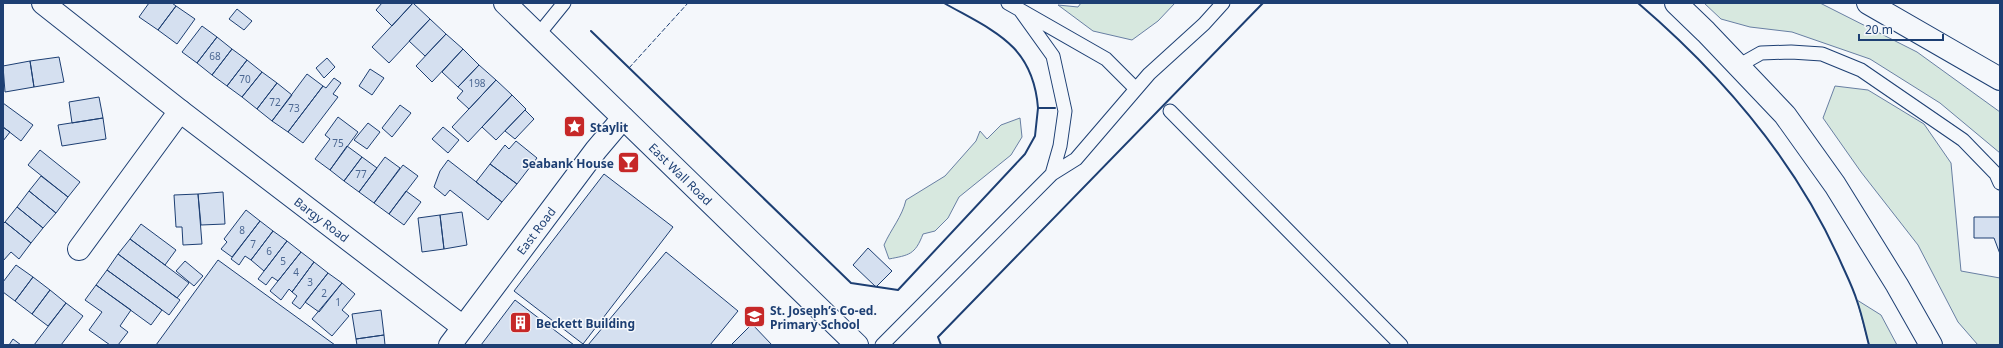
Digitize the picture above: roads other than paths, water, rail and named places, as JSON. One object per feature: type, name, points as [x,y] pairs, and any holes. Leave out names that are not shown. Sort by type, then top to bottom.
[{"type":"main road","name":"Bargy Road","points":[[43,3],[180,111],[463,327]]},
{"type":"main road","name":"East Wall Road","points":[[505,3],[857,345]]},
{"type":"main road","points":[[1676,3],[1785,115],[1835,185],[1897,285],[1931,345]]},
{"type":"main road","points":[[1868,3],[2000,80]]},
{"type":"main road","points":[[79,249],[180,111]]},
{"type":"main road","name":"East Road","points":[[450,345],[596,150],[623,118]]},
{"type":"lane","points":[[538,35],[564,3]]},
{"type":"lane","points":[[1008,3],[1106,59],[1136,89]]},
{"type":"lane","points":[[882,345],[1052,174],[1076,159],[1149,74],[1204,24],[1223,3]]},
{"type":"lane","points":[[1020,10],[1052,56],[1065,111],[1060,146],[1052,174]]},
{"type":"lane","points":[[1738,66],[1762,53],[1791,52],[1822,54],[1860,70],[1963,140],[1996,174],[2000,183]]},
{"type":"lane","points":[[1170,111],[1401,345]]},
{"type":"place","name":"Staylit","points":[[575,127]]},
{"type":"place","name":"Seabank House","points":[[629,163]]},
{"type":"place","name":"St. Joseph’s Co-ed. Primary School","points":[[754,317]]},
{"type":"place","name":"Beckett Building","points":[[521,323]]}]
